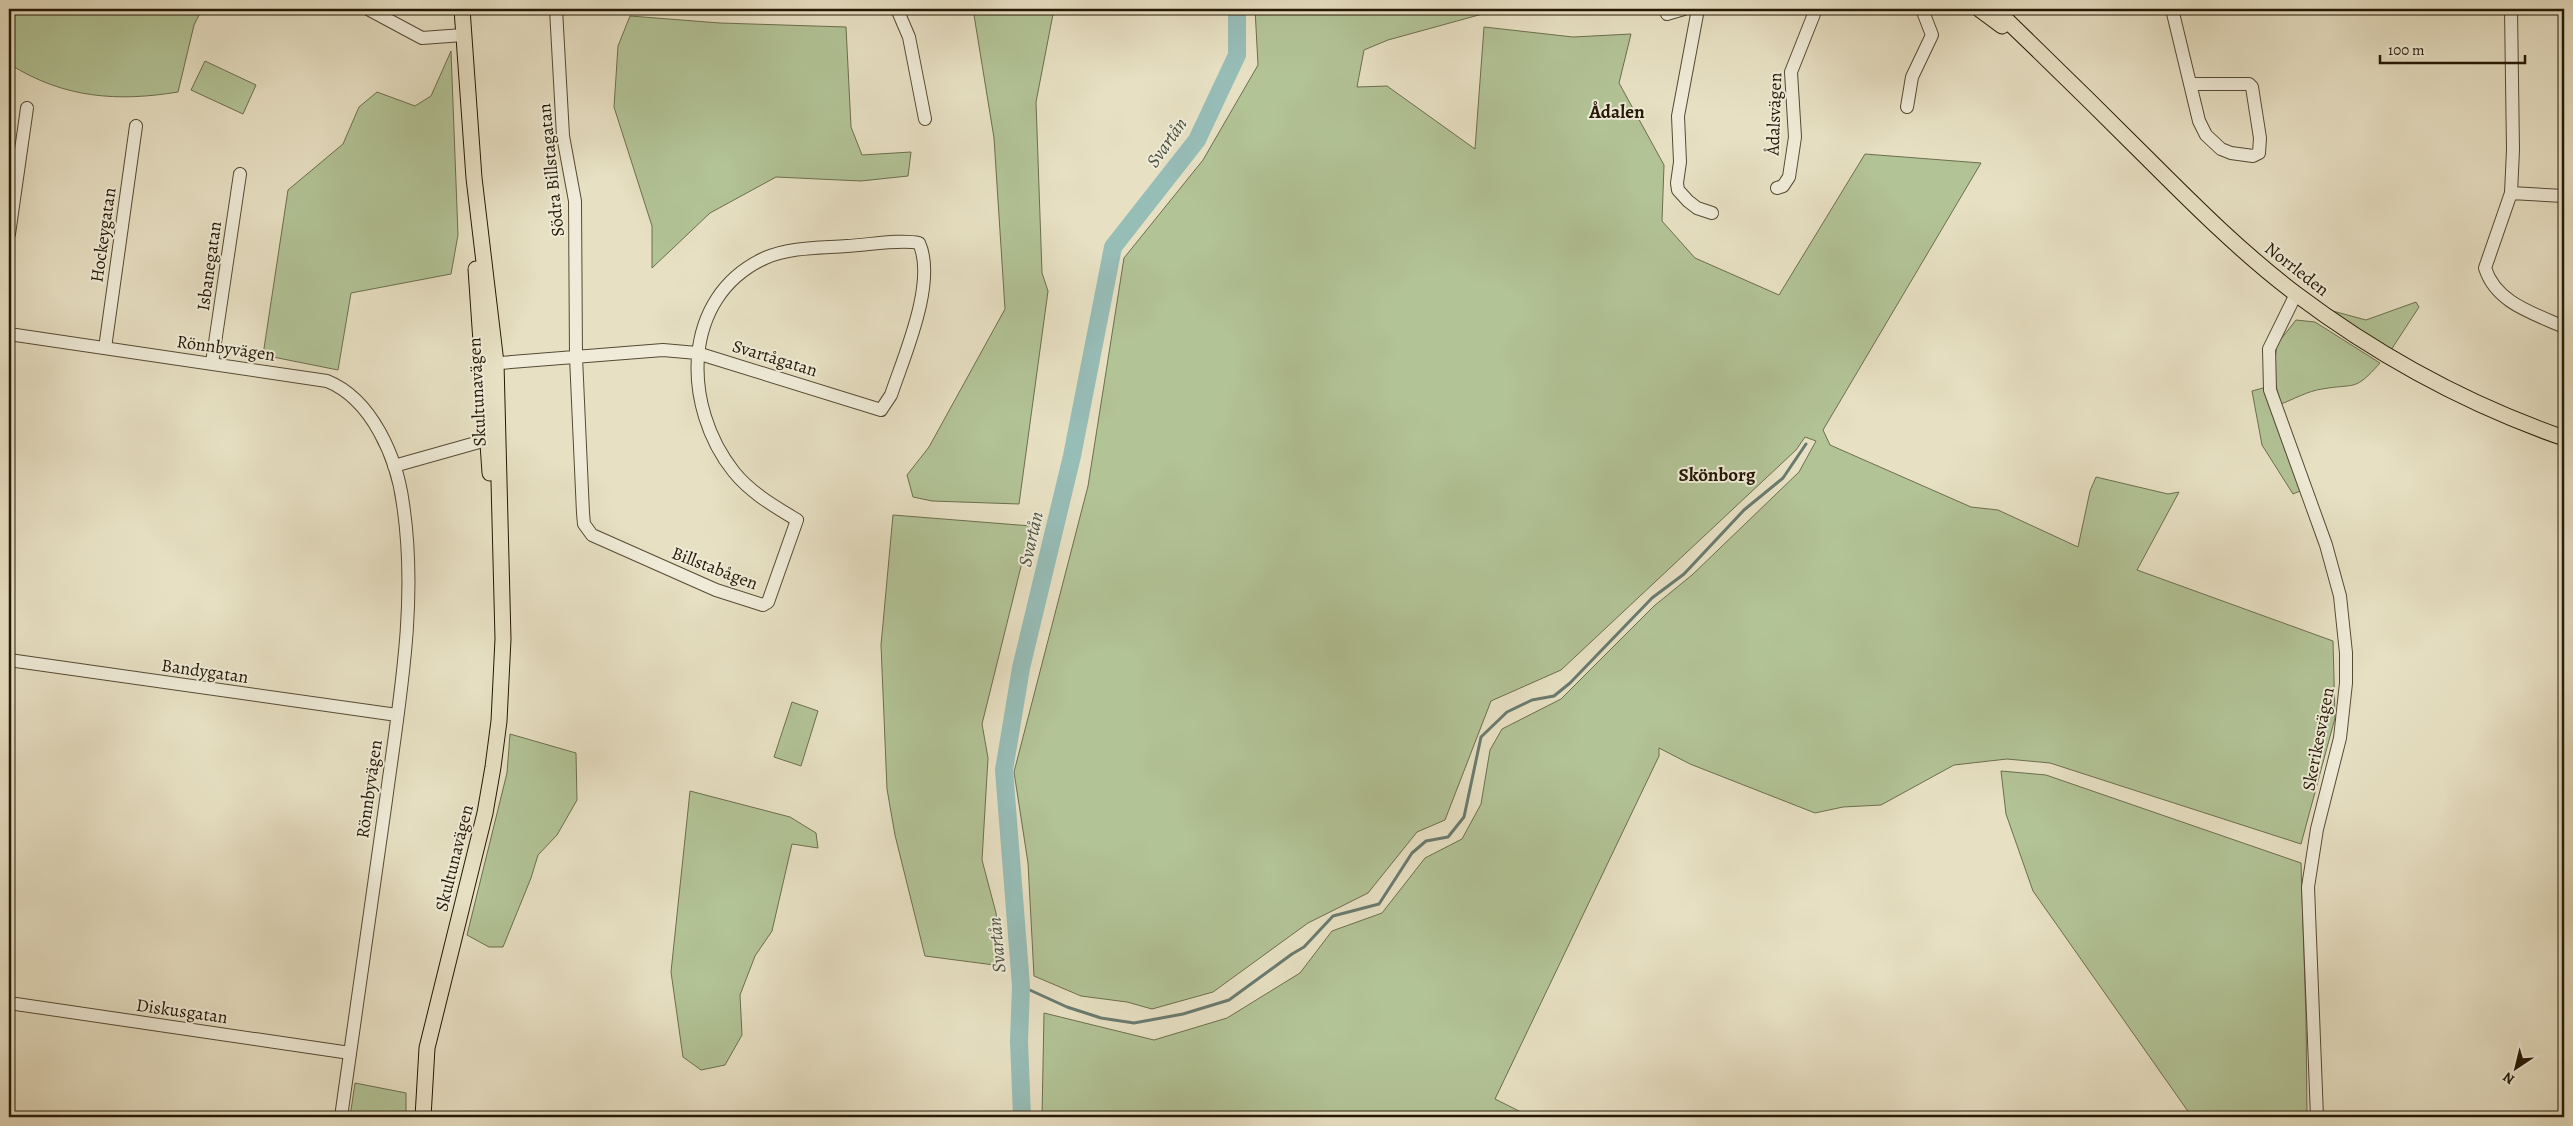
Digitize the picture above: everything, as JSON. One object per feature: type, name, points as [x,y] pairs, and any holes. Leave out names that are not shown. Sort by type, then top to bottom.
[{"type":"main road","name":"Skultunavägen","points":[[423,1117],[427,1048],[485,813],[499,720],[502,604],[494,438],[490,363],[462,9]]},
{"type":"main road","name":"Norrleden","points":[[1979,9],[2052,65]]},
{"type":"main road","name":"Norrleden","points":[[1996,9],[2230,238],[2296,294],[2338,324],[2436,383],[2491,410],[2564,438]]},
{"type":"street","points":[[368,9],[388,13],[422,38],[464,35]]},
{"type":"street","name":"Södra Billstagatan","points":[[556,9],[563,136],[575,202],[576,357]]},
{"type":"street","points":[[897,9],[909,37],[925,119]]},
{"type":"street","points":[[1667,14],[1684,9]]},
{"type":"street","points":[[1698,9],[1678,116],[1680,162],[1677,183],[1678,190],[1697,208],[1712,213]]},
{"type":"street","name":"Ådalsvägen","points":[[1777,188],[1783,186],[1789,177],[1795,137],[1791,72],[1816,9]]},
{"type":"street","points":[[1907,107],[1912,77],[1932,35],[1922,9]]},
{"type":"street","points":[[2172,9],[2190,84],[2199,121],[2213,143],[2231,153],[2253,156],[2258,153],[2261,148],[2252,88],[2246,83],[2190,84]]},
{"type":"street","points":[[2511,9],[2514,150],[2511,193],[2485,268],[2488,277],[2511,304],[2564,327]]},
{"type":"street","points":[[9,234],[27,108]]},
{"type":"street","name":"Hockeygatan","points":[[105,348],[136,126]]},
{"type":"street","name":"Isbanegatan","points":[[212,363],[240,174]]},
{"type":"street","points":[[2511,193],[2564,196]]},
{"type":"street","name":"Billstabågen","points":[[576,357],[583,513],[587,530],[681,576],[762,605],[771,598],[797,520],[750,489],[735,474],[712,440],[700,400],[697,353],[707,318],[718,299],[732,281],[748,268],[766,258],[783,252],[915,242],[920,244]]},
{"type":"street","name":"Svartågatan","points":[[490,363],[663,350],[697,353],[881,410],[891,395],[923,295],[923,266],[920,244]]},
{"type":"street","name":"Skerikesvägen","points":[[2296,294],[2269,349],[2270,390],[2326,545],[2340,596],[2346,654],[2346,683],[2340,738],[2317,829],[2308,887],[2317,1117]]},
{"type":"street","name":"Rönnbyvägen","points":[[9,334],[306,377],[338,386],[356,400],[368,415],[380,434],[394,466],[403,503],[407,592],[406,653],[340,1117]]},
{"type":"street","points":[[394,466],[494,438]]},
{"type":"street","name":"Bandygatan","points":[[9,660],[397,715]]},
{"type":"street","name":"Diskusgatan","points":[[9,1003],[350,1053]]},
{"type":"green space","points":[[9,9],[202,9],[194,25],[178,92],[134,97],[112,97],[91,95],[51,85],[11,65],[9,62]]},
{"type":"green space","points":[[973,9],[1054,9],[1036,102],[1042,273],[1048,291],[1019,504],[932,501],[913,497],[907,475],[929,447],[1005,309],[994,138]]},
{"type":"green space","points":[[1255,9],[1494,9],[1486,13],[1388,40],[1364,50],[1357,87],[1387,86],[1475,149],[1484,27],[1573,37],[1631,34],[1619,83],[1664,165],[1662,221],[1695,258],[1779,295],[1865,154],[1981,163],[1823,430],[1830,445],[1971,507],[1998,510],[2078,547],[2090,491],[2096,477],[2168,494],[2179,492],[2137,570],[2333,641],[2335,718],[2301,844],[2050,763],[2007,759],[1954,765],[1881,805],[1843,807],[1815,813],[1690,764],[1659,748],[1659,756],[1495,1099],[1531,1117],[1042,1117],[1044,1013],[1154,1040],[1227,1018],[1300,973],[1332,931],[1382,913],[1425,858],[1462,839],[1481,804],[1490,750],[1502,729],[1561,699],[1654,606],[1692,575],[1799,472],[1816,441],[1805,437],[1796,450],[1561,670],[1491,701],[1445,820],[1417,832],[1368,893],[1308,923],[1213,992],[1152,1009],[1127,1002],[1081,996],[1034,976],[1028,863],[1014,772],[1088,486],[1124,258],[1203,160],[1258,65]]},
{"type":"green space","points":[[630,16],[720,23],[846,27],[851,127],[862,155],[911,152],[908,176],[861,181],[776,177],[710,213],[652,268],[652,226],[614,107],[618,46]]},
{"type":"green space","points":[[451,51],[458,235],[451,274],[351,293],[338,370],[263,355],[288,190],[343,144],[359,107],[377,92],[415,106],[431,96]]},
{"type":"green space","points":[[205,61],[256,85],[243,114],[191,90]]},
{"type":"green space","points":[[2416,302],[2419,307],[2391,350],[2329,310],[2366,320]]},
{"type":"green space","points":[[2296,320],[2315,322],[2380,363],[2365,378],[2354,385],[2317,390],[2281,404],[2273,376],[2277,344]]},
{"type":"green space","points":[[2263,388],[2300,491],[2293,494],[2262,445],[2252,391]]},
{"type":"green space","points":[[893,515],[1031,526],[982,724],[988,758],[982,860],[996,913],[1002,966],[925,956],[895,835],[887,789],[881,645]]},
{"type":"green space","points":[[792,702],[818,711],[801,766],[774,757]]},
{"type":"green space","points":[[510,734],[576,753],[577,800],[557,835],[538,855],[531,878],[503,947],[489,947],[467,935],[507,773]]},
{"type":"green space","points":[[2001,771],[2046,775],[2301,863],[2307,1117],[2192,1117],[2033,891],[2006,814]]},
{"type":"green space","points":[[690,791],[790,817],[816,833],[818,848],[792,844],[772,931],[755,956],[740,995],[742,1035],[725,1065],[701,1070],[683,1057],[671,972]]},
{"type":"green space","points":[[355,1083],[406,1093],[406,1117],[350,1117]]},
{"type":"waterway","name":"Svartån","points":[[1022,1117],[1019,1041],[1021,986],[1004,770],[1021,668],[1072,456],[1113,247],[1197,140],[1237,55],[1237,9]]},
{"type":"waterway","points":[[1021,986],[1067,1007],[1101,1018],[1134,1023],[1183,1014],[1229,1000],[1304,947],[1333,916],[1379,904],[1412,853],[1426,841],[1448,837],[1464,817],[1481,737],[1507,712],[1532,700],[1554,696],[1570,683],[1652,598],[1684,574],[1744,510],[1783,478],[1806,444]]},
{"type":"district","name":"Ådalen","points":[[1617,111]]},
{"type":"district","name":"Skönborg","points":[[1717,474]]}]
